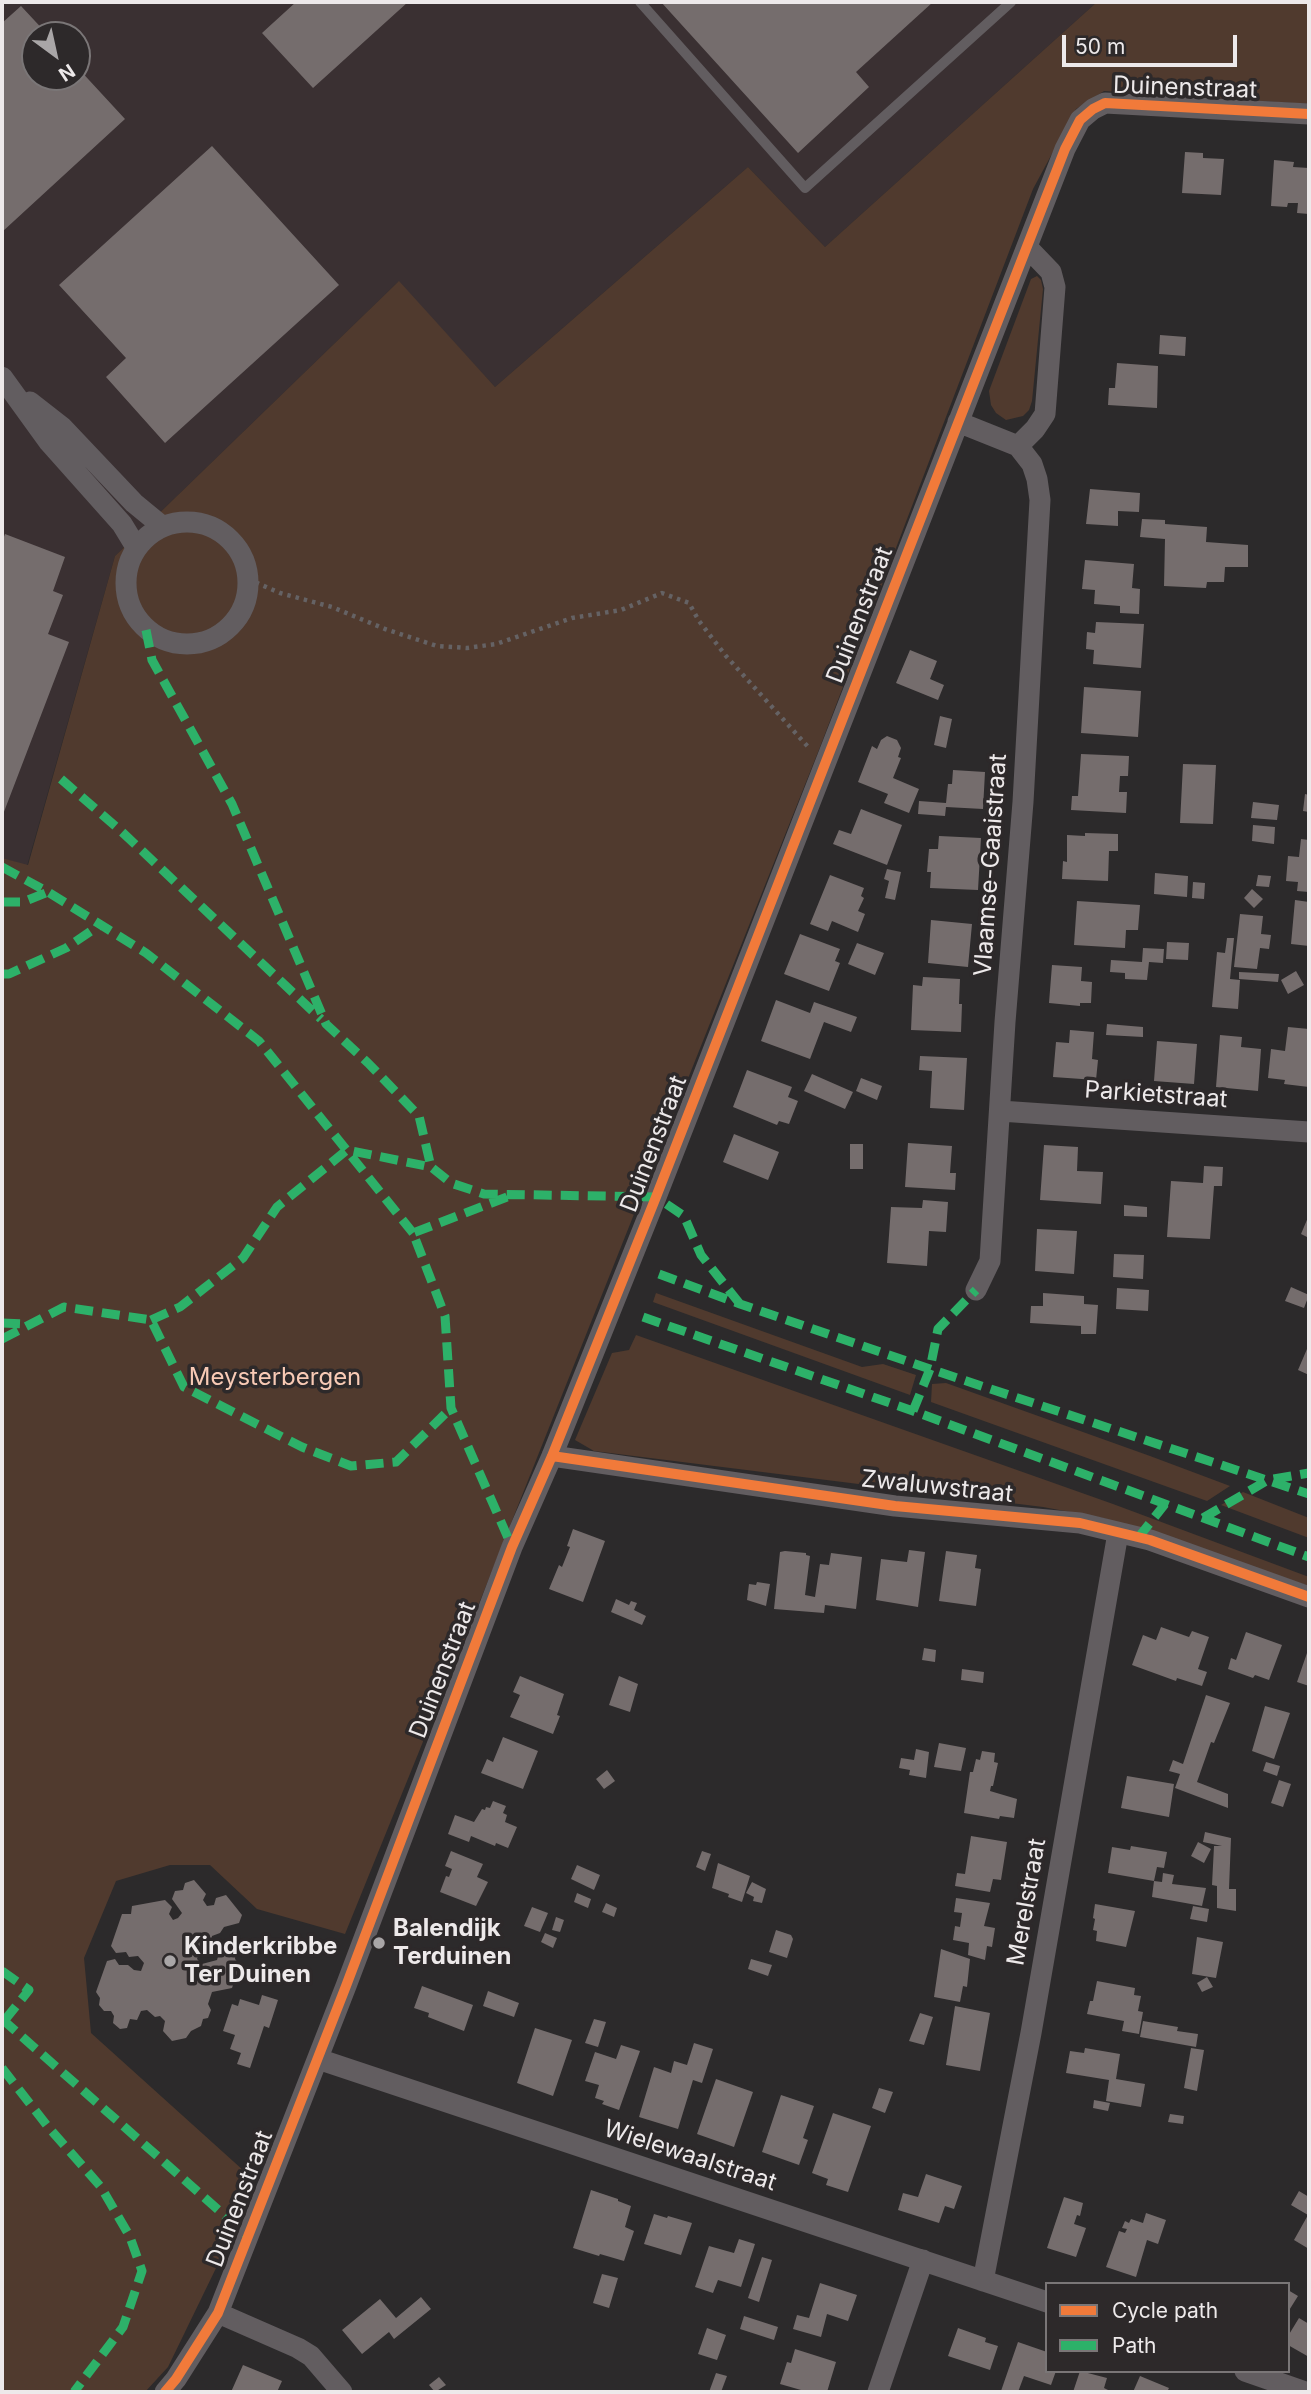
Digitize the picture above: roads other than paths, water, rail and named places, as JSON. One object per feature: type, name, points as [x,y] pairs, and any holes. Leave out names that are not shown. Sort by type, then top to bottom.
[{"type":"street","name":"Duinenstraat","points":[[165,2392],[218,2314],[512,1547],[552,1456],[656,1197],[1065,149],[1080,120],[1105,103],[1309,114]]},
{"type":"street","points":[[958,422],[1018,446],[1045,414],[1055,287],[1051,272],[1027,247]]},
{"type":"street","points":[[4,380],[62,427],[134,503],[162,526]]},
{"type":"street","points":[[4,380],[49,442],[122,524],[136,547]]},
{"type":"street","name":"Vlaamse-Gaaistraat","points":[[976,1290],[990,1261],[1023,802],[1040,500],[1032,464],[1018,446]]},
{"type":"street","points":[[181,521],[201,522],[219,530],[234,543],[244,560],[248,579],[242,609],[223,633],[205,642],[184,644],[164,640],[146,630],[129,605],[125,575],[136,547],[162,526],[181,521]]},
{"type":"street","name":"Parkietstraat","points":[[1000,1111],[1309,1132]]},
{"type":"street","name":"Zwaluwstraat","points":[[552,1456],[895,1506],[1080,1523],[1150,1541],[1309,1597]]},
{"type":"street","name":"Merelstraat","points":[[984,2281],[1031,2033],[1118,1533]]},
{"type":"street","name":"Wielewaalstraat","points":[[317,2059],[1045,2301]]},
{"type":"street","points":[[878,2392],[923,2260]]},
{"type":"street","points":[[218,2314],[311,2356],[342,2392]]},
{"type":"street","points":[[1251,2373],[1305,2392]]},
{"type":"lane","points":[[640,2],[805,188],[1011,2]]},
{"type":"place","name":"Balendijk Terduinen","points":[[379,1943]]},
{"type":"place","name":"Kinderkribbe Ter Duinen","points":[[170,1961]]},
{"type":"park label","name":"Meysterbergen","points":[[275,1378]]}]
